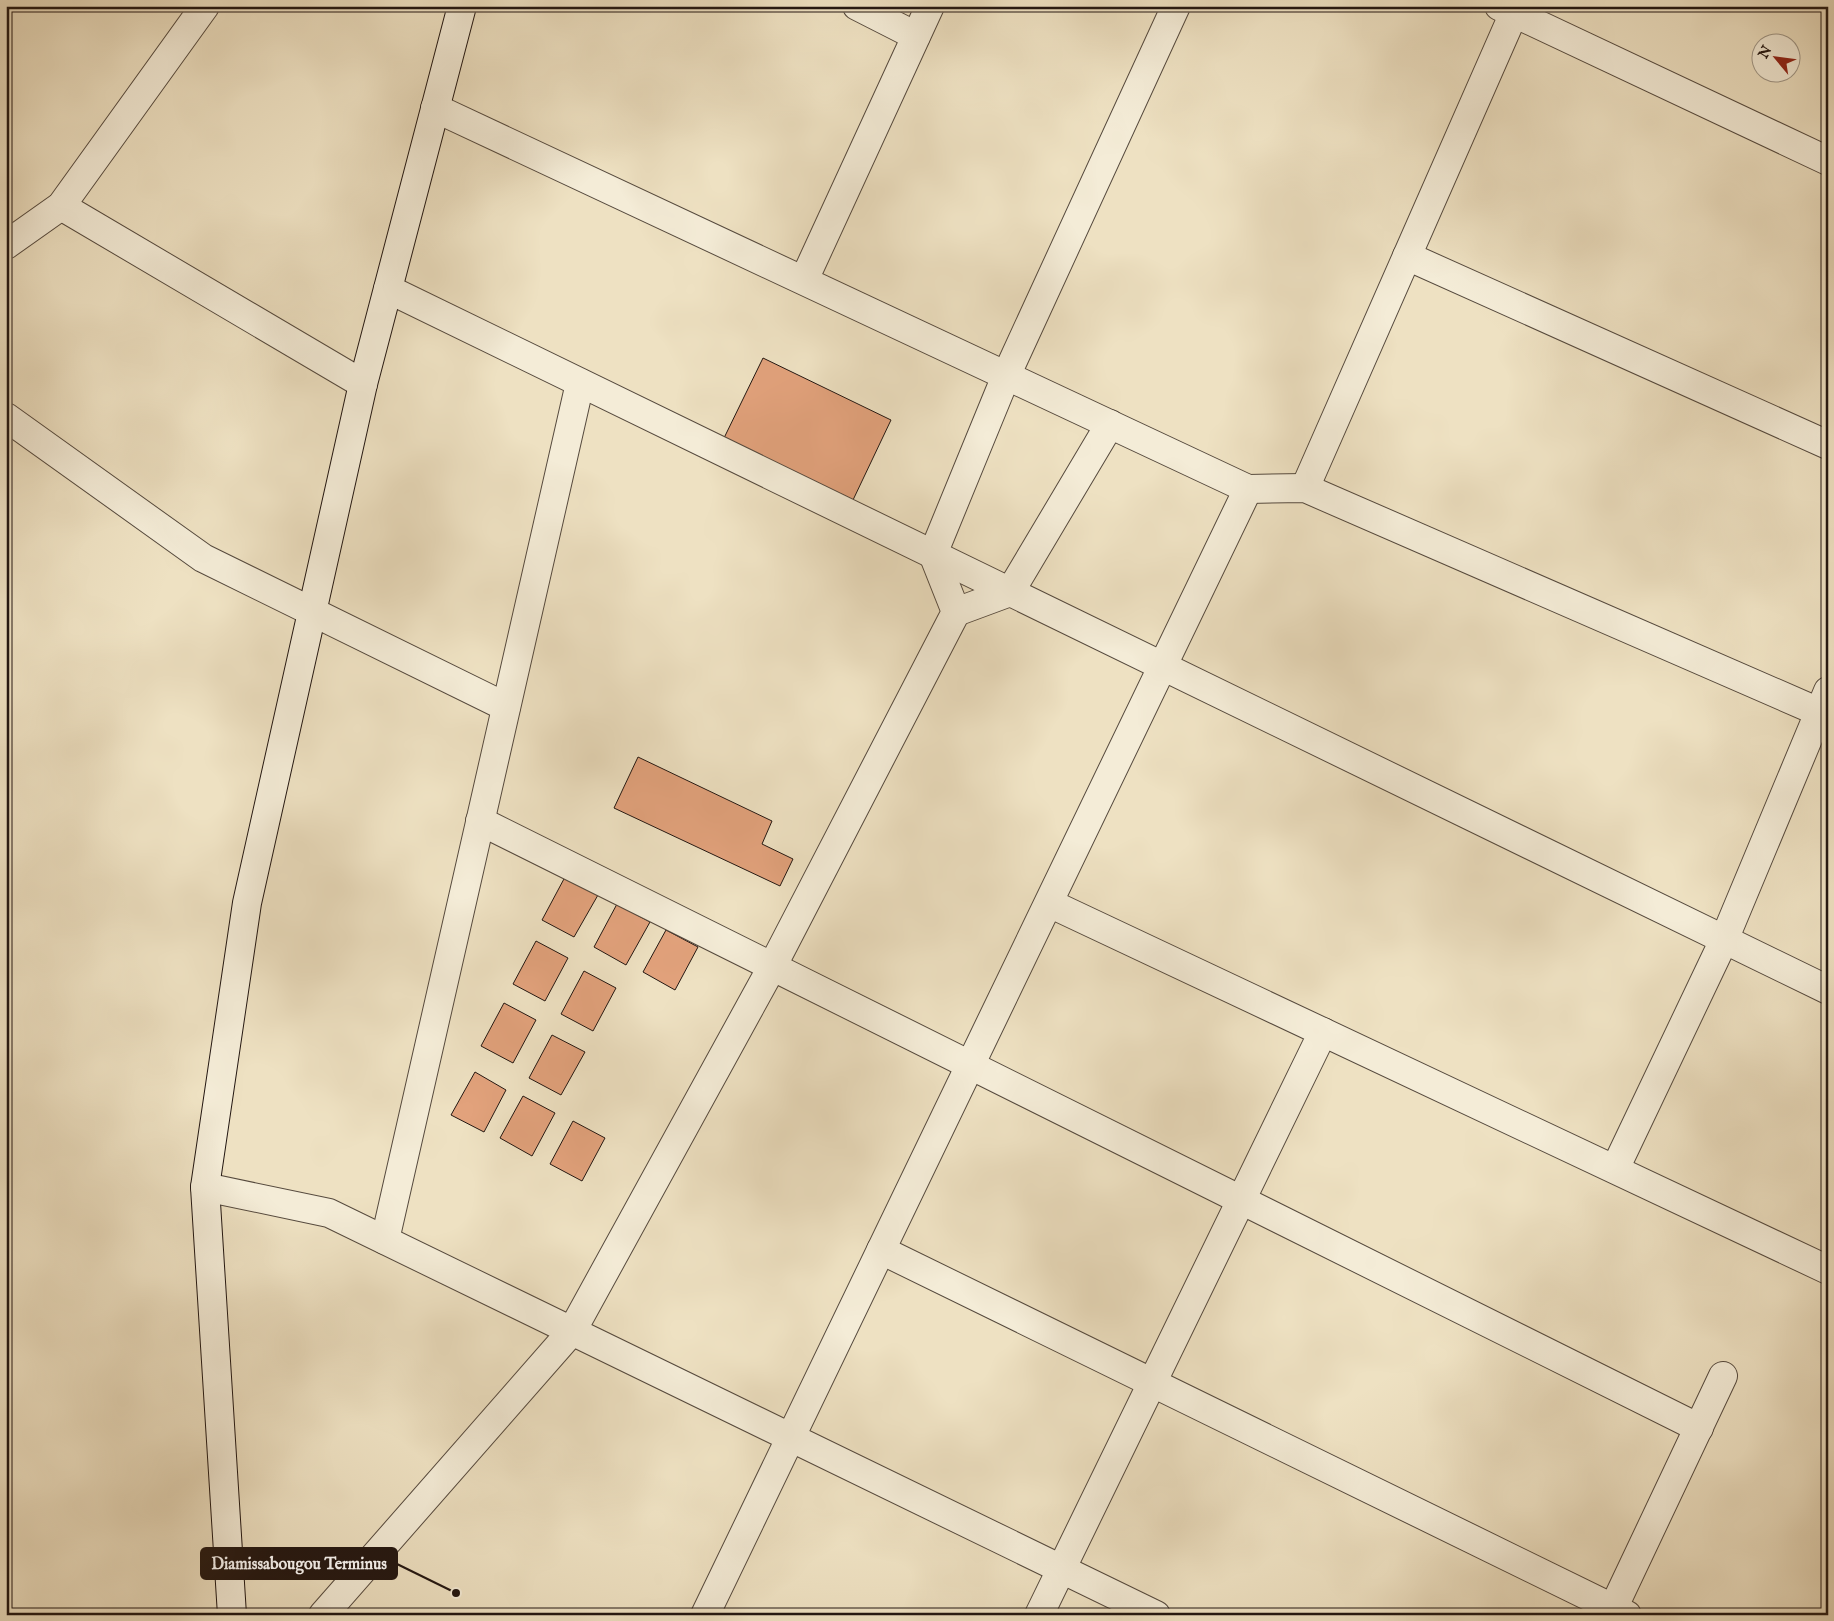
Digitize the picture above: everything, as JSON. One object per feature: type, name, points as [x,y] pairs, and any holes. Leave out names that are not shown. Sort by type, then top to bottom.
[{"type":"street","points":[[6,245],[61,206],[205,6]]},
{"type":"street","points":[[232,1615],[205,1187],[247,903],[363,384],[462,6]]},
{"type":"street","points":[[857,6],[916,36]]},
{"type":"street","points":[[804,280],[930,6]]},
{"type":"street","points":[[956,612],[933,554],[1006,376],[1176,6]]},
{"type":"street","points":[[1305,488],[1407,256],[1510,9],[1828,161]]},
{"type":"street","points":[[436,108],[1248,489],[1305,488],[1823,702],[1724,940],[1615,1169]]},
{"type":"street","points":[[61,206],[363,384]]},
{"type":"street","points":[[1407,256],[1828,445]]},
{"type":"street","points":[[388,289],[1828,990]]},
{"type":"street","points":[[385,1240],[580,382]]},
{"type":"street","points":[[6,417],[203,558],[506,708]]},
{"type":"street","points":[[323,1615],[572,1331],[772,967],[956,612],[1010,592],[1110,424]]},
{"type":"street","points":[[704,1615],[1248,489]]},
{"type":"street","points":[[480,822],[1699,1428]]},
{"type":"street","points":[[1049,903],[1828,1270]]},
{"type":"street","points":[[1039,1615],[1323,1032]]},
{"type":"street","points":[[205,1187],[330,1213],[1156,1615]]},
{"type":"street","points":[[881,1250],[1617,1613],[1723,1376]]},
{"type":"building","points":[[763,358],[891,420],[853,500],[724,438]]},
{"type":"building","points":[[638,757],[772,821],[762,844],[793,859],[780,886],[614,808]]},
{"type":"building","points":[[565,877],[598,895],[574,937],[542,920]]},
{"type":"building","points":[[617,904],[650,922],[626,965],[594,947]]},
{"type":"building","points":[[666,930],[698,947],[675,990],[643,972]]},
{"type":"building","points":[[536,941],[568,958],[545,1001],[513,984]]},
{"type":"building","points":[[584,971],[616,988],[593,1031],[561,1014]]},
{"type":"building","points":[[504,1003],[536,1020],[513,1063],[481,1046]]},
{"type":"building","points":[[552,1035],[585,1052],[561,1095],[529,1078]]},
{"type":"building","points":[[475,1072],[506,1090],[484,1132],[451,1115]]},
{"type":"building","points":[[523,1096],[555,1113],[532,1156],[500,1138]]},
{"type":"building","points":[[573,1121],[605,1138],[582,1181],[550,1164]]},
{"type":"place","name":"Diamissabougou Terminus","points":[[456,1593]]}]
